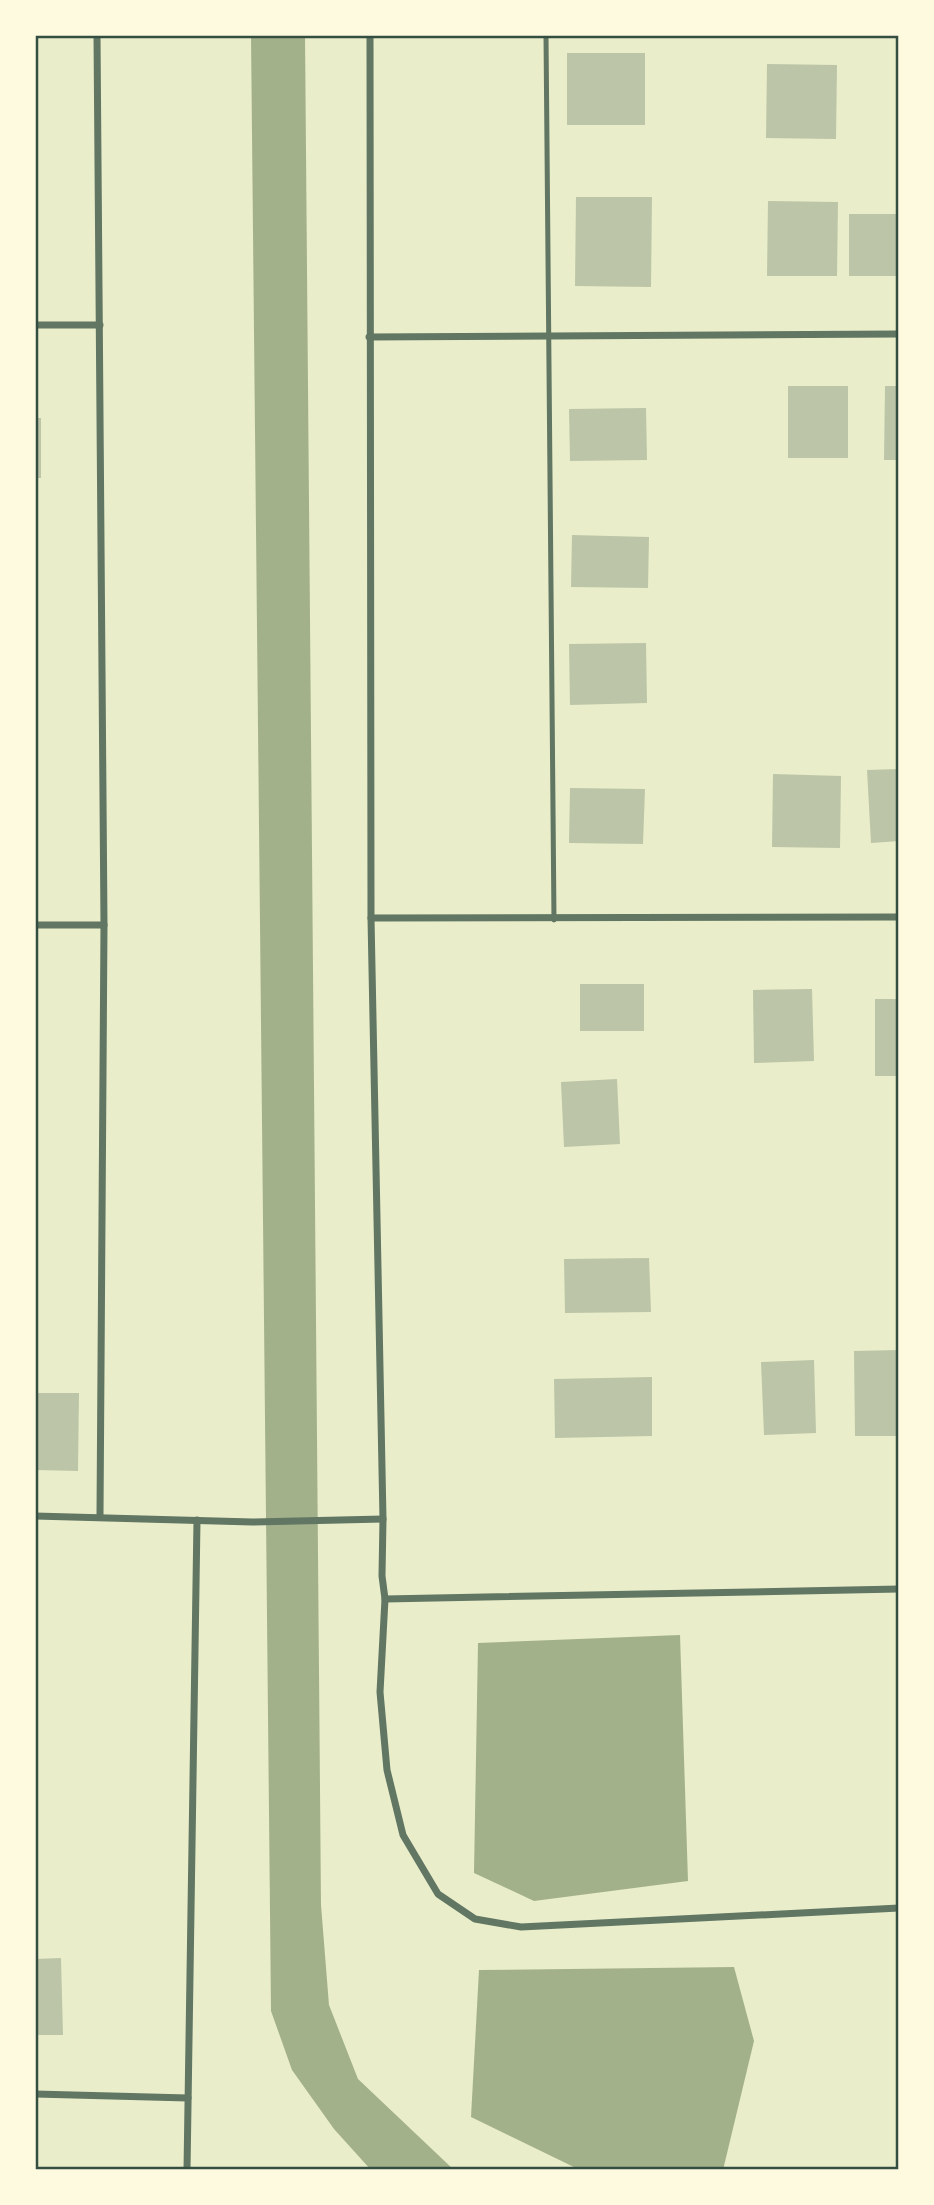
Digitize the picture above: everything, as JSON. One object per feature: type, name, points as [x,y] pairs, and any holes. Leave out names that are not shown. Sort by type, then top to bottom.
[{"type":"street","points":[[97,35],[104,925],[100,1515]]},
{"type":"street","points":[[370,35],[371,918],[382,1576],[385,1599],[380,1692],[387,1770],[403,1835],[438,1894],[475,1919],[521,1927],[899,1908]]},
{"type":"street","points":[[35,325],[100,325]]},
{"type":"street","points":[[369,337],[899,334]]},
{"type":"street","points":[[371,918],[554,920],[899,917]]},
{"type":"street","points":[[35,925],[104,925]]},
{"type":"street","points":[[35,1516],[100,1515],[252,1521],[383,1519]]},
{"type":"street","points":[[187,2170],[197,1520]]},
{"type":"street","points":[[385,1599],[899,1589]]},
{"type":"street","points":[[35,2094],[188,2098]]},
{"type":"lane","points":[[547,35],[554,920]]},
{"type":"shaded area","points":[[251,35],[305,35],[321,1905],[329,2005],[358,2079],[454,2170],[371,2170],[334,2129],[292,2070],[271,2011]]},
{"type":"shaded area","points":[[680,1635],[688,1881],[534,1901],[474,1873],[478,1643]]},
{"type":"shaded area","points":[[734,1967],[754,2041],[723,2170],[580,2170],[471,2117],[479,1970]]},
{"type":"building","points":[[567,53],[645,53],[645,125],[567,125]]},
{"type":"building","points":[[767,64],[837,65],[836,139],[766,138]]},
{"type":"building","points":[[576,197],[652,197],[651,287],[575,286]]},
{"type":"building","points":[[768,201],[838,202],[837,276],[767,276]]},
{"type":"building","points":[[849,214],[899,214],[899,276],[849,276]]},
{"type":"building","points":[[788,386],[848,386],[848,458],[788,458]]},
{"type":"building","points":[[885,386],[899,386],[899,460],[884,460]]},
{"type":"building","points":[[646,408],[647,460],[570,461],[569,409]]},
{"type":"building","points":[[35,418],[41,418],[41,478],[35,478]]},
{"type":"building","points":[[572,535],[649,537],[648,588],[571,587]]},
{"type":"building","points":[[646,643],[647,703],[570,705],[569,644]]},
{"type":"building","points":[[899,769],[899,841],[871,843],[867,770]]},
{"type":"building","points":[[773,774],[841,776],[840,848],[772,847]]},
{"type":"building","points":[[570,788],[645,789],[643,844],[569,843]]},
{"type":"building","points":[[580,984],[644,984],[644,1031],[580,1031]]},
{"type":"building","points":[[812,989],[814,1061],[754,1063],[753,990]]},
{"type":"building","points":[[875,999],[899,999],[899,1076],[875,1076]]},
{"type":"building","points":[[617,1079],[620,1144],[564,1147],[561,1082]]},
{"type":"building","points":[[649,1258],[651,1312],[565,1313],[564,1259]]},
{"type":"building","points":[[899,1350],[899,1436],[855,1436],[854,1351]]},
{"type":"building","points":[[814,1360],[816,1433],[764,1435],[761,1362]]},
{"type":"building","points":[[652,1377],[652,1436],[555,1438],[554,1379]]},
{"type":"building","points":[[35,1393],[79,1393],[78,1471],[35,1470]]},
{"type":"building","points":[[61,1958],[63,2035],[35,2035],[35,1959]]}]
